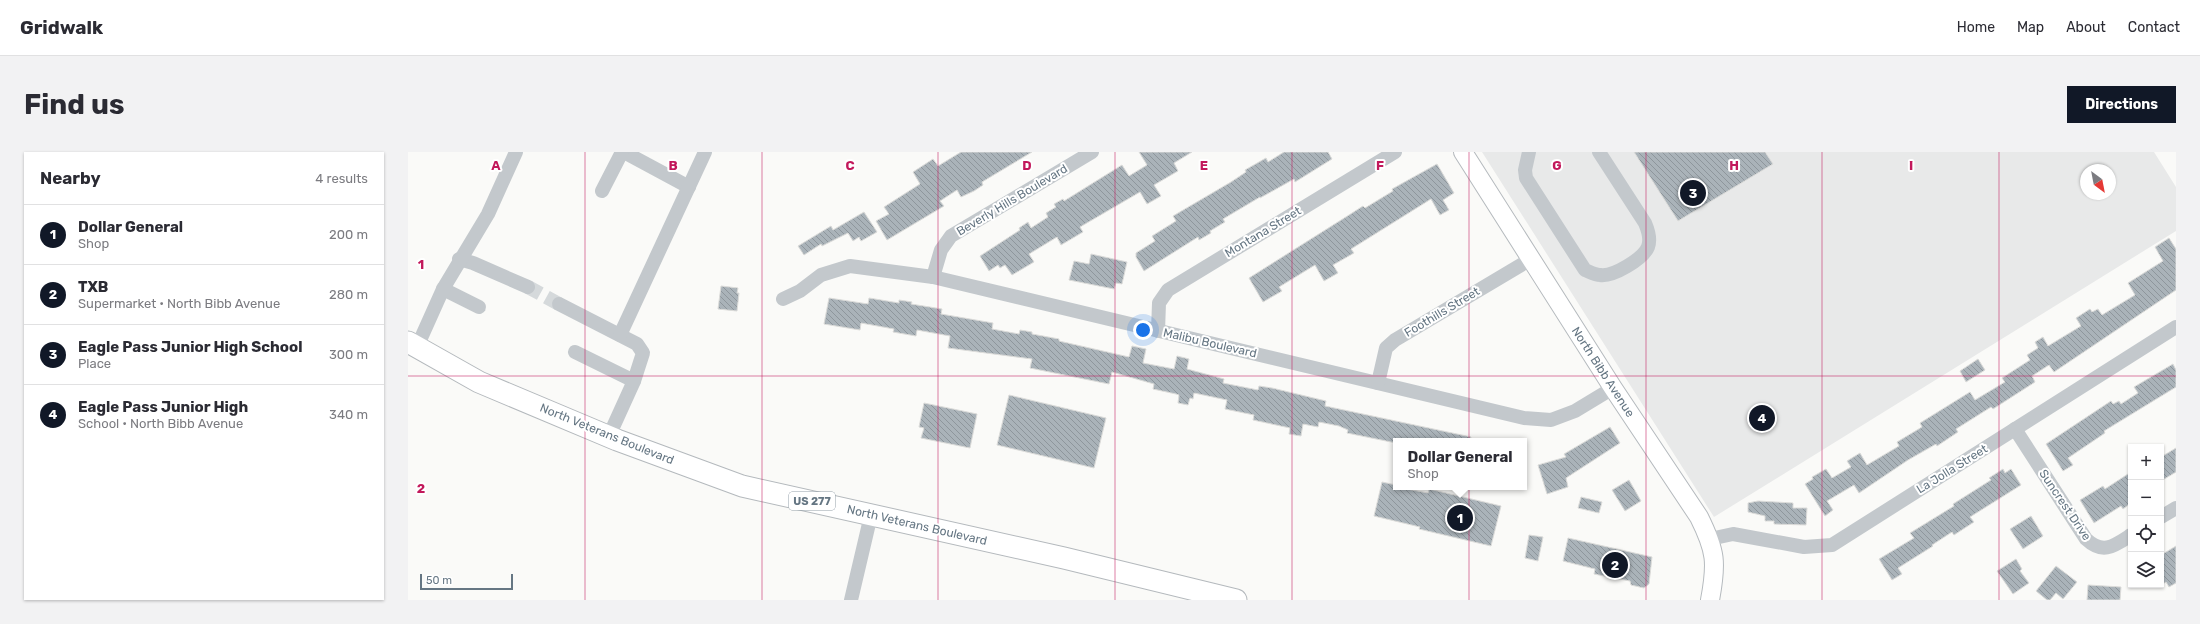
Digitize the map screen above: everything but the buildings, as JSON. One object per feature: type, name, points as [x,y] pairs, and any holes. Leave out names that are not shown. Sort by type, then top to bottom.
[{"type":"highway","name":"North Veterans Boulevard","points":[[412,345],[479,382],[609,436],[742,486],[1064,558],[1236,600]]},
{"type":"main road","name":"North Bibb Avenue","points":[[1463,152],[1613,388],[1699,517],[1710,539],[1715,560],[1710,600]]},
{"type":"street","points":[[412,345],[459,259],[488,214],[516,152]]},
{"type":"street","points":[[602,192],[623,152],[689,187]]},
{"type":"street","points":[[620,335],[705,152]]},
{"type":"street","name":"Beverly Hills Boulevard","points":[[933,277],[941,250],[951,236],[1092,152]]},
{"type":"street","name":"Montana Street","points":[[1158,331],[1159,303],[1168,290],[1395,152]]},
{"type":"street","points":[[1530,152],[1525,170],[1526,178],[1585,270],[1600,276],[1615,274],[1642,255],[1648,246],[1649,233],[1645,223],[1599,152]]},
{"type":"street","points":[[459,259],[473,263],[528,288]]},
{"type":"street","name":"Foothills Street","points":[[1378,383],[1386,348],[1395,340],[1531,259]]},
{"type":"street","name":"Malibu Boulevard","points":[[783,299],[800,291],[821,275],[850,266],[933,277],[1524,418],[1551,420],[1575,411],[1613,388]]},
{"type":"street","points":[[443,289],[480,307]]},
{"type":"street","points":[[559,304],[637,344],[644,353],[634,381],[609,436]]},
{"type":"street","name":"La Jolla Street","points":[[1710,539],[1733,534],[1804,547],[1832,545],[2176,327]]},
{"type":"street","points":[[575,352],[634,381]]},
{"type":"street","name":"Suncrest Drive","points":[[2015,429],[2086,539],[2094,547],[2106,548],[2128,537]]},
{"type":"street","points":[[2163,516],[2176,508]]},
{"type":"street","points":[[851,600],[871,514]]},
{"type":"shaded area","points":[[1482,152],[2154,152],[2176,187],[2176,231],[1714,517]]},
{"type":"tunnel","points":[[528,287],[559,304]]},
{"type":"place","name":"Eagle Pass Junior High School","points":[[1693,193]]},
{"type":"place","name":"Eagle Pass Junior High","points":[[1762,418]]},
{"type":"place","name":"Dollar General","points":[[1460,518]]},
{"type":"place","name":"TXB","points":[[1615,565]]}]
